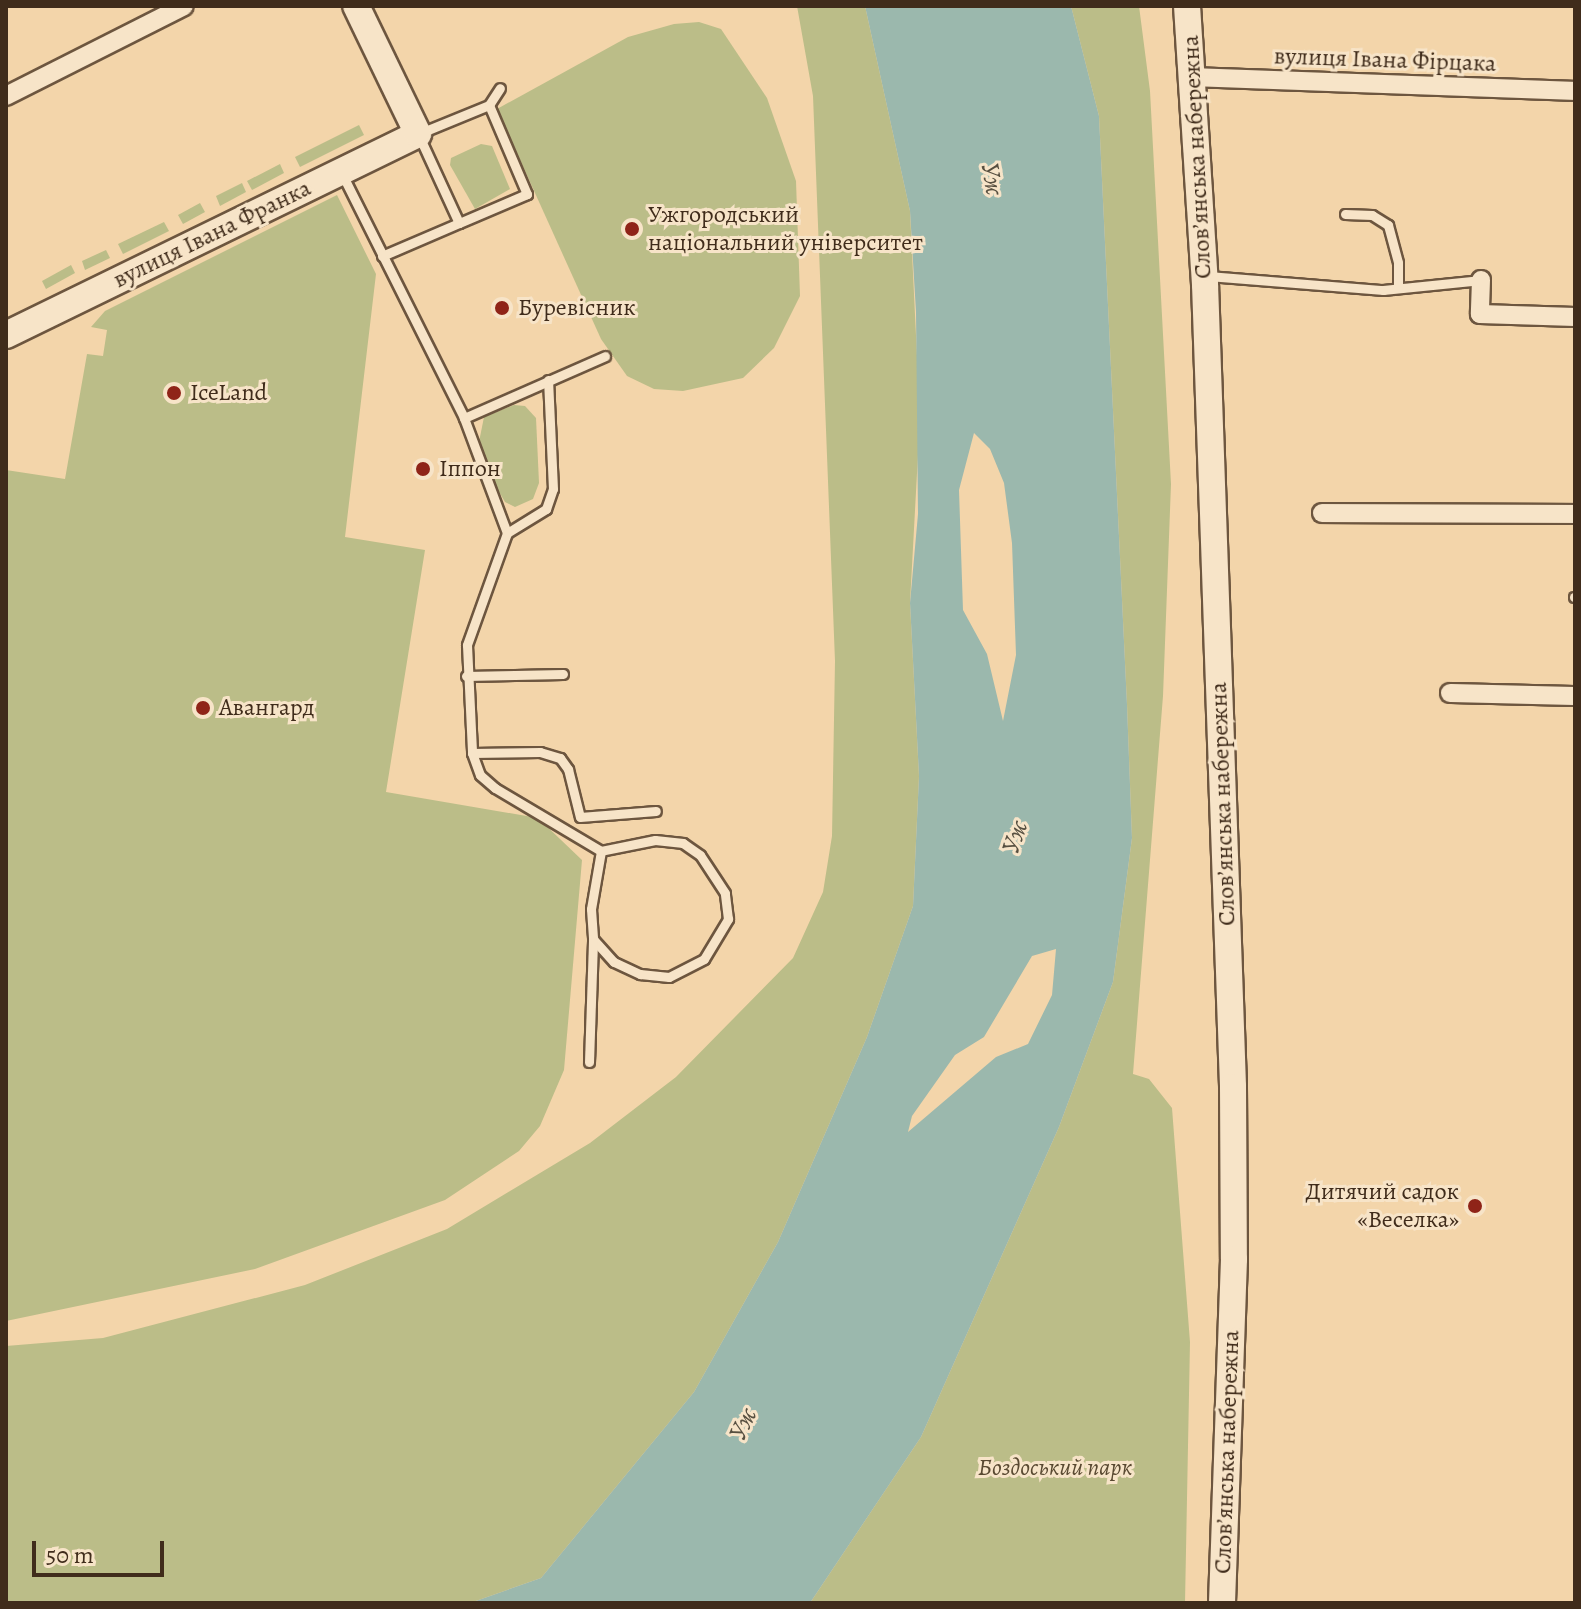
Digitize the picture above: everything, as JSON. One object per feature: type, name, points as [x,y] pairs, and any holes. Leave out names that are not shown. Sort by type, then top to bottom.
[{"type":"street","points":[[6,96],[184,6]]},
{"type":"street","points":[[356,6],[418,134]]},
{"type":"street","name":"Словʼянська набережна","points":[[1187,6],[1205,276],[1233,1097],[1222,1603]]},
{"type":"street","name":"вулиця Івана Фірцака","points":[[1193,77],[1575,91]]},
{"type":"street","name":"вулиця Івана Франка","points":[[6,335],[418,134]]},
{"type":"street","points":[[1481,280],[1480,314],[1575,317]]},
{"type":"street","points":[[1322,513],[1575,514]]},
{"type":"street","points":[[1450,693],[1575,696]]},
{"type":"lane","points":[[459,223],[418,134],[489,105],[500,88]]},
{"type":"lane","points":[[382,256],[527,194],[489,105]]},
{"type":"lane","points":[[341,171],[464,418],[507,533]]},
{"type":"lane","points":[[1345,214],[1372,215],[1388,225],[1398,263],[1398,287]]},
{"type":"lane","points":[[1205,276],[1360,289],[1481,280]]},
{"type":"lane","points":[[464,418],[605,356]]},
{"type":"lane","points":[[548,380],[553,489],[546,509],[507,533],[467,645],[466,676],[472,753],[480,775],[495,788],[601,851],[655,840],[683,843],[715,872],[725,893],[728,919],[704,959],[669,977],[640,974],[614,962],[593,939]]},
{"type":"lane","points":[[466,676],[563,674]]},
{"type":"lane","points":[[472,753],[540,752],[560,758],[568,769],[580,817],[656,811]]},
{"type":"lane","points":[[589,1062],[591,909],[601,851]]},
{"type":"green space","points":[[797,6],[865,6],[910,211],[920,418],[910,603],[919,776],[913,906],[867,1037],[778,1242],[694,1392],[541,1578],[470,1603],[6,1603],[6,1346],[103,1338],[305,1285],[447,1229],[590,1143],[676,1077],[793,958],[823,892],[832,836],[835,661],[813,96]]},
{"type":"green space","name":"Боздоський парк","points":[[1071,6],[1139,6],[1150,91],[1171,484],[1163,696],[1133,1074],[1149,1079],[1172,1108],[1190,1342],[1185,1603],[810,1603],[921,1437],[1059,1127],[1113,982],[1132,838],[1127,704],[1099,116]]},
{"type":"green space","name":"Ужгородський національний університет","points":[[699,22],[721,29],[767,98],[796,181],[800,296],[774,348],[743,378],[683,391],[654,389],[627,376],[601,339],[497,109],[628,37],[674,24]]},
{"type":"green space","points":[[359,125],[364,135],[300,167],[295,157]]},
{"type":"green space","points":[[481,144],[492,146],[510,189],[475,209],[450,165],[451,158]]},
{"type":"green space","points":[[280,164],[284,173],[252,190],[247,181]]},
{"type":"green space","points":[[242,183],[246,192],[220,206],[216,196]]},
{"type":"green space","name":"Авангард","points":[[337,195],[376,274],[345,537],[425,550],[386,792],[538,818],[582,860],[564,1070],[540,1126],[519,1151],[445,1200],[255,1269],[6,1321],[6,470],[65,479],[87,354],[103,356],[107,330],[91,327],[105,311]]},
{"type":"green space","points":[[200,203],[205,212],[183,224],[178,215]]},
{"type":"green space","points":[[164,222],[169,231],[123,254],[118,244]]},
{"type":"green space","points":[[106,250],[110,258],[85,270],[82,261]]},
{"type":"green space","points":[[71,265],[75,273],[46,289],[42,281]]},
{"type":"green space","points":[[514,405],[525,406],[536,418],[539,483],[533,499],[515,507],[505,502],[495,485],[479,442],[484,417]]},
{"type":"water","name":"Уж","points":[[865,6],[1071,6],[1099,116],[1127,704],[1132,838],[1113,982],[1059,1127],[921,1437],[810,1603],[470,1603],[541,1578],[694,1392],[778,1242],[867,1037],[913,906],[919,776],[910,603],[918,514],[916,312],[910,211]],"holes":[[[974,433],[990,449],[1004,483],[1012,543],[1016,655],[1003,721],[987,654],[963,610],[959,490]],[[1056,949],[1052,995],[1028,1044],[996,1057],[908,1132],[912,1116],[955,1055],[984,1037],[1032,956]]]},
{"type":"place","name":"Ужгородський національний університет","points":[[632,229]]},
{"type":"place","name":"Буревісник","points":[[502,308]]},
{"type":"place","name":"IceLand","points":[[174,393]]},
{"type":"place","name":"Іппон","points":[[423,469]]},
{"type":"place","name":"Авангард","points":[[203,708]]},
{"type":"place","name":"Дитячий садок «Веселка»","points":[[1475,1206]]}]
